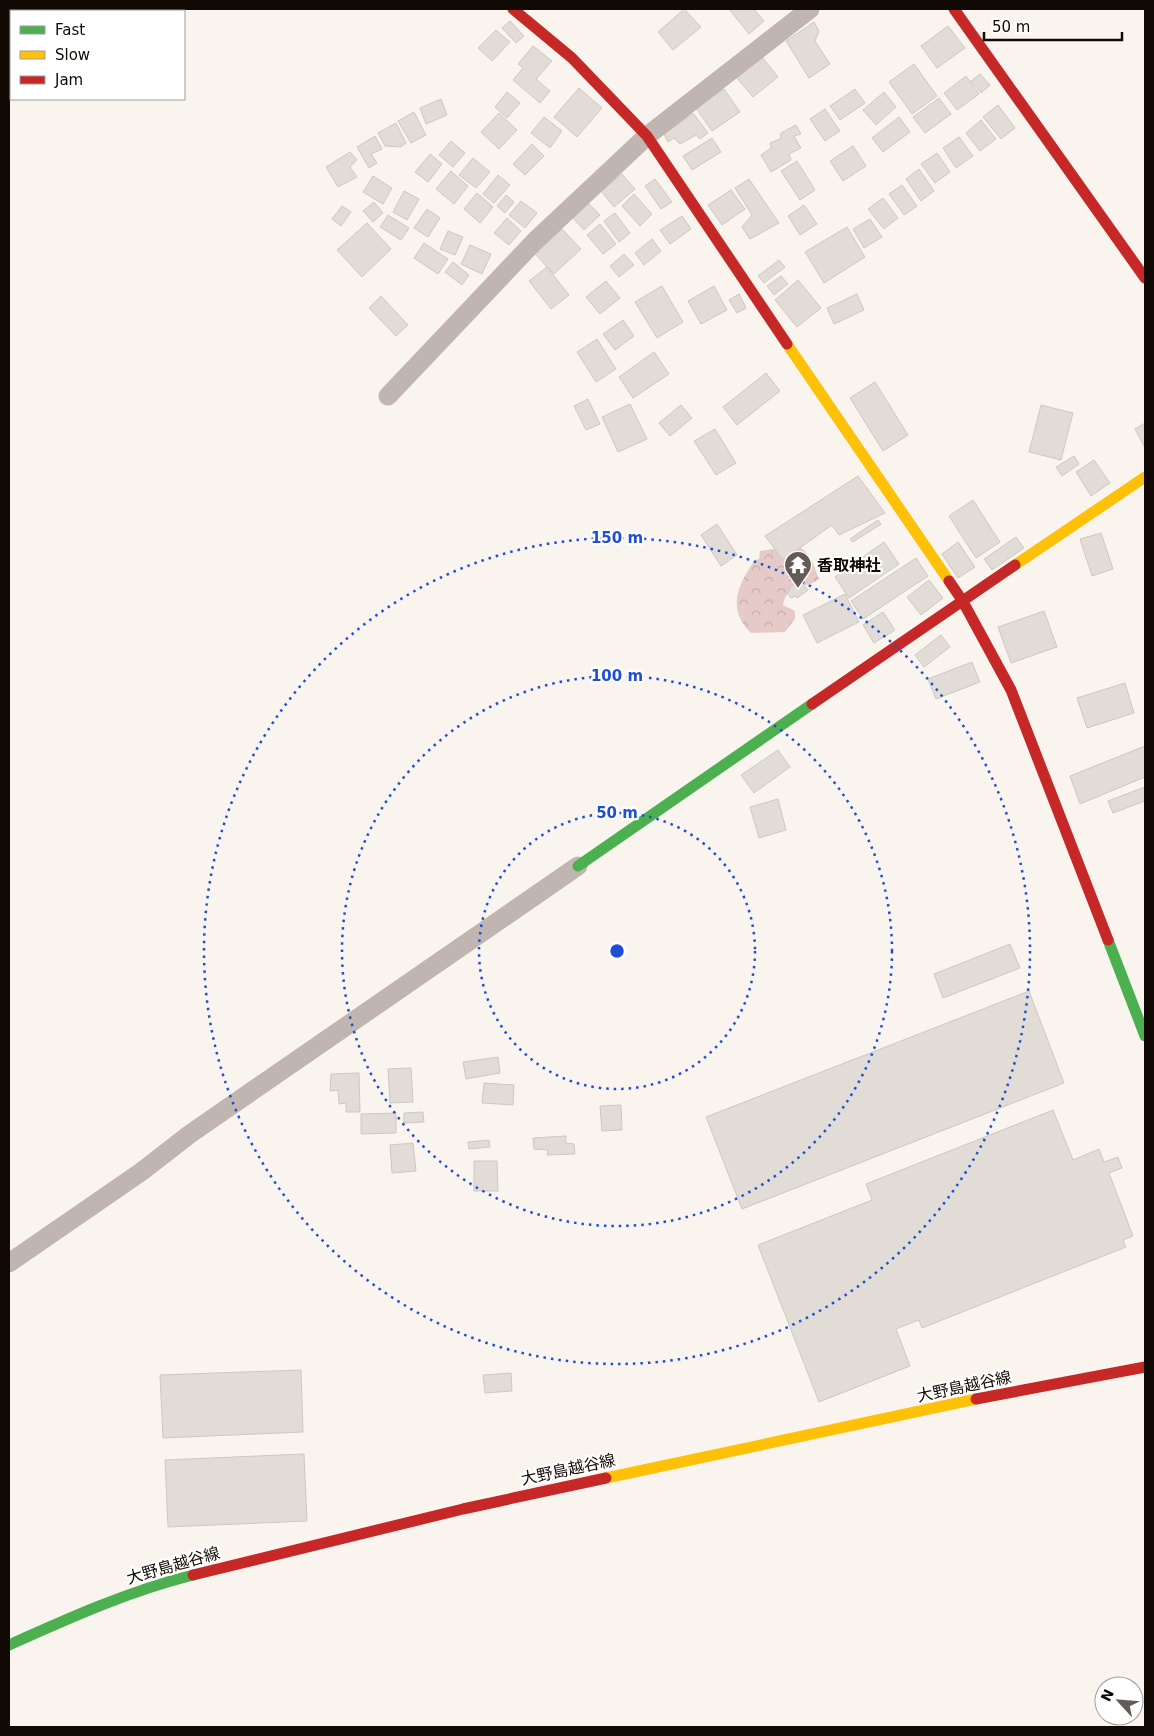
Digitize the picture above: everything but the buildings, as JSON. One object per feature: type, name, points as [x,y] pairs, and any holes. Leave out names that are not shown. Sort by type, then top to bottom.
[{"type":"street","points":[[513,9],[572,58],[647,136],[862,458],[962,600],[1011,690],[1145,1036]]},
{"type":"street","points":[[388,396],[535,241],[647,136],[810,9]]},
{"type":"street","points":[[954,9],[1145,278]]},
{"type":"street","points":[[9,1263],[141,1172],[190,1134],[962,600],[1145,477]]},
{"type":"street","name":"大野島越谷線","points":[[9,1645],[104,1603],[164,1582],[463,1508],[958,1403],[1145,1368]]},
{"type":"green space","points":[[796,545],[809,555],[819,579],[793,589],[785,597],[783,605],[795,611],[795,619],[785,632],[751,633],[743,624],[737,606],[737,596],[744,578],[755,560],[759,559],[760,551]]},
{"type":"traffic: fast","points":[[578,866],[812,704]]},
{"type":"traffic: fast","points":[[1108,940],[1145,1036]]},
{"type":"traffic: fast","points":[[9,1645],[122,1597],[193,1575]]},
{"type":"traffic: slow","points":[[787,344],[949,581]]},
{"type":"traffic: slow","points":[[1015,565],[1145,477]]},
{"type":"traffic: slow","points":[[606,1478],[976,1399]]},
{"type":"traffic: jam","points":[[513,9],[572,58],[647,136],[787,344]]},
{"type":"traffic: jam","points":[[954,9],[1145,278]]},
{"type":"traffic: jam","points":[[812,704],[1015,565]]},
{"type":"traffic: jam","points":[[949,581],[962,600],[1011,690],[1108,940]]},
{"type":"traffic: jam","points":[[976,1399],[1145,1367]]},
{"type":"traffic: jam","points":[[193,1575],[463,1509],[606,1478]]},
{"type":"place","name":"香取神社","points":[[798,589]]}]
